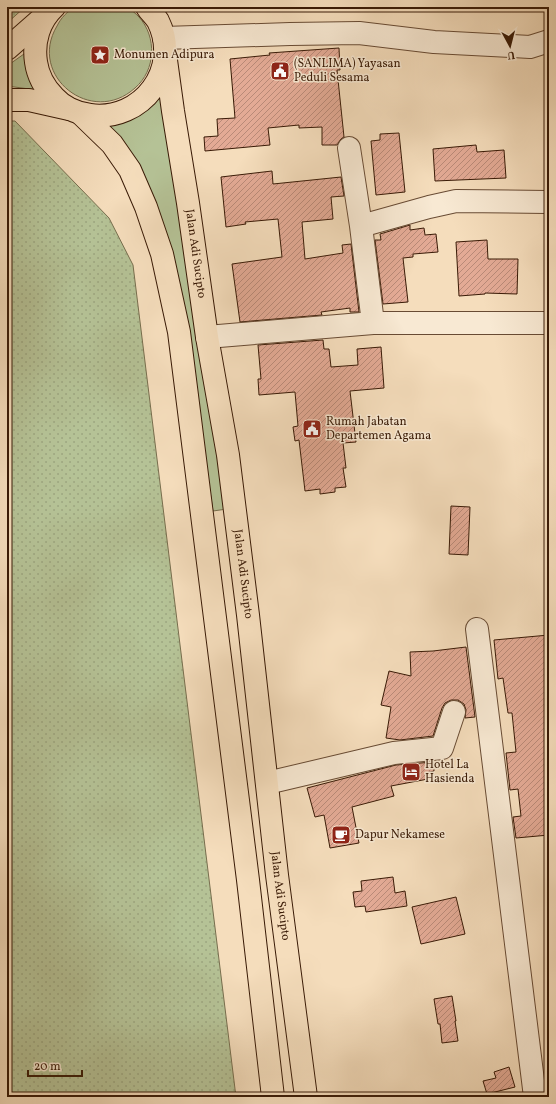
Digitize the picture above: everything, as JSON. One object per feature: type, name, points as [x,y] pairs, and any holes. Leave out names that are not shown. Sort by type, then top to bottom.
[{"type":"main road","points":[[147,7],[157,20],[164,46]]},
{"type":"main road","points":[[7,100],[29,100],[101,116],[122,112],[140,103],[154,87],[163,69],[167,7]]},
{"type":"main road","points":[[7,49],[51,10]]},
{"type":"main road","points":[[51,10],[37,32],[35,51],[37,70],[45,88],[58,102],[75,111],[112,144],[130,170],[146,207],[162,254],[179,332],[248,880],[273,1097]]},
{"type":"main road","name":"Jalan Adi Sucipto","points":[[164,46],[207,337],[228,455],[248,615],[277,875],[306,1097]]},
{"type":"main road","points":[[248,880],[277,875]]},
{"type":"street","points":[[164,46],[290,34],[359,33],[434,42],[530,47],[549,41]]},
{"type":"street","points":[[349,148],[361,226],[373,323]]},
{"type":"street","points":[[361,226],[456,201],[547,202]]},
{"type":"street","points":[[207,337],[373,323],[549,323]]},
{"type":"street","points":[[477,629],[535,1097]]},
{"type":"street","points":[[267,783],[394,753],[442,748],[454,712]]},
{"type":"green space","points":[[110,6],[127,8],[136,14],[145,25],[149,34],[152,53],[147,72],[142,81],[135,88],[118,99],[100,102],[84,99],[69,90],[57,78],[50,62],[50,45],[60,20],[76,7]]},
{"type":"green space","points":[[7,7],[25,7],[7,23]]},
{"type":"green space","points":[[31,49],[37,90],[7,86],[7,66]]},
{"type":"green space","points":[[161,96],[227,509],[213,511],[184,319],[104,126]]},
{"type":"green space","points":[[7,121],[15,121],[109,218],[133,265],[236,1097],[7,1097]]},
{"type":"building","points":[[339,48],[340,70],[337,70],[344,137],[337,145],[322,145],[322,127],[299,128],[299,125],[268,128],[270,145],[205,151],[204,137],[218,136],[217,119],[235,118],[230,59],[270,55],[269,53]]},
{"type":"building","points":[[399,133],[405,192],[376,195],[371,141],[380,140],[380,134]]},
{"type":"building","points":[[476,145],[477,152],[504,150],[506,178],[435,181],[433,149]]},
{"type":"building","points":[[272,171],[273,184],[341,177],[344,196],[331,197],[333,219],[302,222],[305,259],[343,253],[342,245],[351,244],[359,312],[350,312],[350,308],[321,312],[322,315],[240,322],[232,264],[282,257],[278,219],[245,222],[246,224],[226,227],[221,177]]},
{"type":"building","points":[[410,225],[410,230],[424,228],[425,235],[436,234],[438,252],[413,254],[413,257],[403,258],[408,302],[383,304],[375,240],[381,240],[380,234]]},
{"type":"building","points":[[487,240],[488,259],[518,259],[517,294],[485,293],[459,296],[456,242]]},
{"type":"building","points":[[323,340],[324,349],[329,349],[331,367],[358,365],[357,349],[381,347],[384,388],[350,391],[356,442],[343,443],[346,468],[343,468],[346,487],[335,488],[335,492],[320,494],[320,489],[305,491],[299,440],[295,441],[293,427],[298,426],[295,392],[259,395],[258,379],[261,379],[258,345]]},
{"type":"building","points":[[451,506],[470,507],[468,555],[449,554]]},
{"type":"building","points":[[549,635],[549,835],[516,838],[513,817],[521,816],[518,789],[510,790],[506,753],[516,752],[512,713],[508,713],[503,678],[498,679],[494,640]]},
{"type":"building","points":[[466,647],[475,717],[465,718],[466,710],[464,704],[458,700],[451,700],[445,703],[442,708],[433,736],[400,740],[386,738],[391,707],[381,705],[389,671],[411,676],[410,652]]},
{"type":"building","points":[[433,762],[434,771],[427,773],[428,779],[391,786],[394,796],[352,807],[359,843],[330,848],[324,815],[315,817],[307,788],[396,765]]},
{"type":"building","points":[[393,877],[395,893],[405,891],[407,906],[366,912],[365,906],[355,907],[353,892],[362,891],[361,881]]},
{"type":"building","points":[[456,897],[465,934],[421,944],[412,907]]},
{"type":"building","points":[[452,996],[458,1041],[442,1043],[440,1024],[438,1024],[434,999]]},
{"type":"building","points":[[509,1067],[515,1087],[487,1094],[483,1081],[496,1078],[494,1072]]},
{"type":"place","name":"Monumen Adipura","points":[[100,55]]},
{"type":"place","name":"(SANLIMA) Yayasan Peduli Sesama","points":[[280,71]]},
{"type":"place","name":"Rumah Jabatan Departemen Agama","points":[[312,429]]},
{"type":"place","name":"Hotel La Hasienda","points":[[411,772]]},
{"type":"place","name":"Dapur Nekamese","points":[[341,835]]}]
